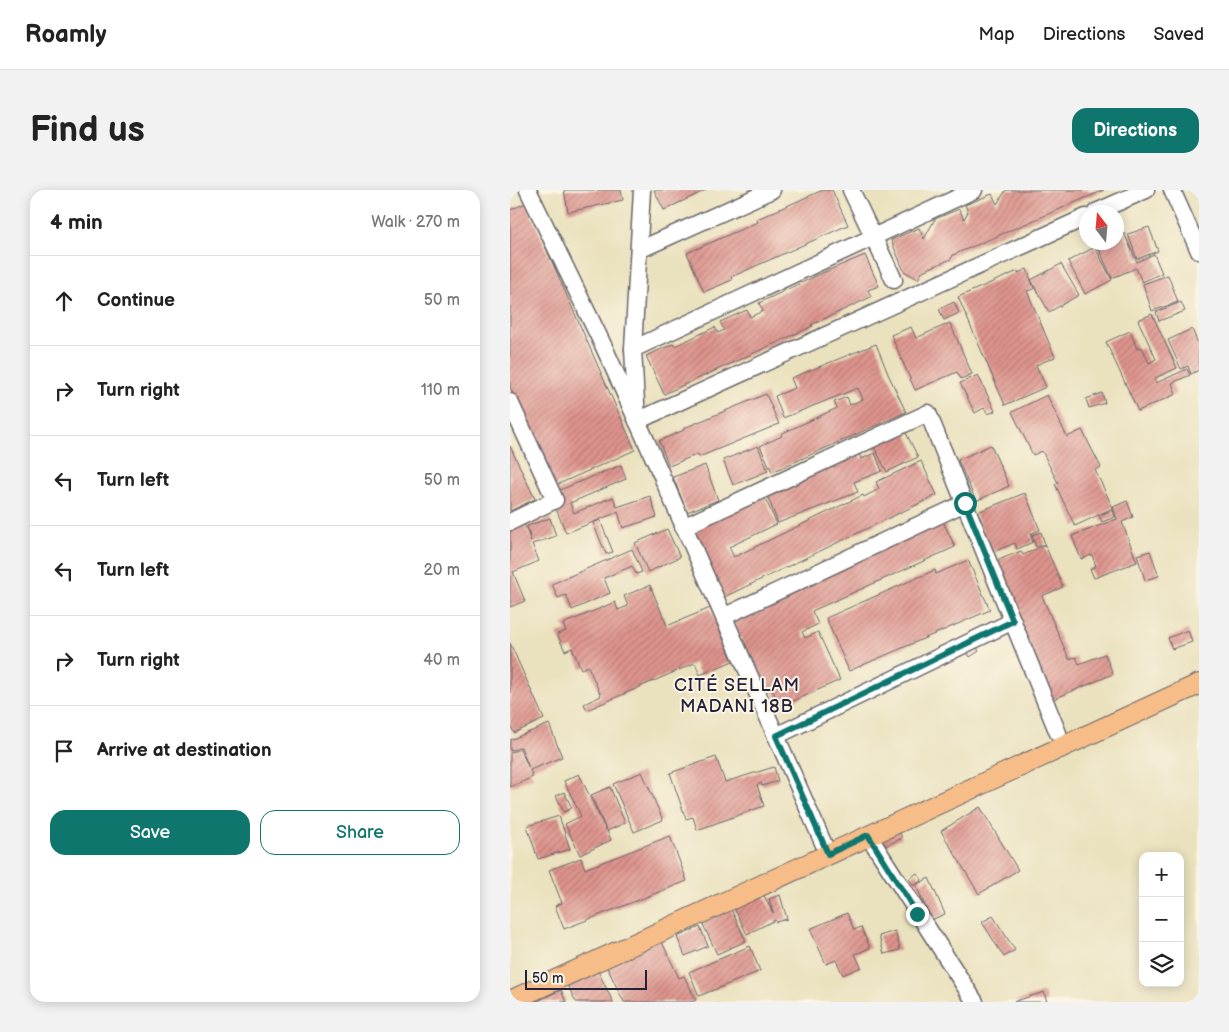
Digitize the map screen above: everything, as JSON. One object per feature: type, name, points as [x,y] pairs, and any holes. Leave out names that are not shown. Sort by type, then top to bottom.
[{"type":"main road","points":[[510,1001],[1199,684]]},
{"type":"street","points":[[528,190],[604,347],[725,616],[828,854]]},
{"type":"street","points":[[637,421],[633,349],[642,190]]},
{"type":"street","points":[[639,250],[772,190]]},
{"type":"street","points":[[852,190],[894,280]]},
{"type":"street","points":[[633,349],[974,190]]},
{"type":"street","points":[[1112,205],[1146,190]]},
{"type":"street","points":[[1172,190],[1199,251]]},
{"type":"street","points":[[637,421],[1079,220]]},
{"type":"street","points":[[510,402],[555,500],[510,522]]},
{"type":"street","points":[[683,526],[928,413],[1058,732]]},
{"type":"street","points":[[725,616],[965,503]]},
{"type":"street","points":[[776,736],[1013,621]]},
{"type":"street","points":[[868,835],[975,1002]]},
{"type":"building","points":[[564,190],[621,190],[623,200],[568,212]]},
{"type":"building","points":[[654,190],[706,190],[664,210]]},
{"type":"building","points":[[823,190],[832,190],[848,225],[731,277],[732,280],[704,292],[687,253],[758,222],[757,219]]},
{"type":"building","points":[[1006,190],[1104,190],[953,255],[951,259],[923,271],[918,279],[904,271],[891,240],[919,228],[924,239],[935,219],[959,209],[964,219],[968,212],[965,205],[992,194],[997,204]]},
{"type":"building","points":[[526,203],[635,450],[554,486],[510,387],[510,210]]},
{"type":"building","points":[[1149,227],[1158,251],[1137,259],[1128,234]]},
{"type":"building","points":[[1124,233],[1137,262],[1154,254],[1162,273],[1142,282],[1136,268],[1112,278],[1099,250],[1124,250]]},
{"type":"building","points":[[1089,250],[1097,250],[1112,280],[1085,294],[1068,261]]},
{"type":"building","points":[[865,255],[879,286],[868,290],[871,297],[811,325],[813,326],[664,394],[646,356],[673,344],[675,346],[715,327],[718,333],[724,330],[720,322],[747,310],[750,317],[763,311],[759,303]]},
{"type":"building","points":[[1061,264],[1079,295],[1049,312],[1031,280]]},
{"type":"building","points":[[1027,269],[1034,289],[1027,291],[1055,357],[1036,365],[1046,387],[1005,405],[958,297],[1018,271],[1018,273]]},
{"type":"building","points":[[1168,275],[1178,302],[1152,311],[1143,284]]},
{"type":"building","points":[[954,302],[959,313],[944,320],[939,309]]},
{"type":"building","points":[[1181,302],[1185,311],[1159,321],[1156,312]]},
{"type":"building","points":[[1152,314],[1177,368],[1155,378],[1156,383],[1187,369],[1190,375],[1172,383],[1176,394],[1138,411],[1106,342],[1130,331],[1137,349],[1142,347],[1149,363],[1156,359],[1138,320]]},
{"type":"building","points":[[950,323],[972,374],[961,379],[957,372],[915,390],[891,335],[911,327],[916,338]]},
{"type":"building","points":[[1192,329],[1199,346],[1199,370],[1191,374],[1188,366],[1181,369],[1168,340]]},
{"type":"building","points":[[876,344],[906,412],[772,472],[760,446],[837,408],[834,402],[847,397],[850,405],[863,399],[858,388],[783,418],[775,396],[795,388],[791,378]]},
{"type":"building","points":[[978,375],[995,411],[988,414],[984,408],[975,413],[960,383]]},
{"type":"building","points":[[1102,393],[1105,403],[1089,408],[1086,399]]},
{"type":"building","points":[[766,394],[779,424],[699,457],[698,454],[669,466],[659,441],[684,430],[684,428]]},
{"type":"building","points":[[1047,395],[1067,437],[1082,430],[1101,467],[1095,470],[1113,508],[1075,526],[1055,484],[1058,483],[1042,451],[1033,455],[1012,412]]},
{"type":"building","points":[[903,427],[918,457],[887,472],[872,443]]},
{"type":"building","points":[[991,445],[1009,486],[976,501],[958,460]]},
{"type":"building","points":[[510,446],[535,499],[510,511]]},
{"type":"building","points":[[758,446],[768,471],[733,485],[723,460]]},
{"type":"building","points":[[859,453],[861,459],[875,453],[882,471],[854,482],[858,492],[778,523],[765,490]]},
{"type":"building","points":[[921,461],[937,495],[720,599],[686,531],[763,494],[777,524],[729,547],[734,557],[863,495],[864,497],[879,489],[876,482]]},
{"type":"building","points":[[621,465],[626,479],[570,503],[574,513],[613,497],[617,507],[650,496],[657,517],[623,528],[618,512],[566,533],[550,494]]},
{"type":"building","points":[[705,465],[718,500],[687,512],[673,477]]},
{"type":"building","points":[[1025,493],[1040,530],[1030,534],[1033,542],[1017,549],[1015,543],[991,553],[975,513]]},
{"type":"building","points":[[1127,501],[1133,517],[1122,522],[1137,562],[1094,578],[1090,569],[1096,566],[1092,555],[1081,559],[1072,536],[1117,519],[1113,507]]},
{"type":"building","points":[[1113,510],[1115,517],[1102,522],[1099,515]]},
{"type":"building","points":[[941,517],[955,547],[812,611],[818,624],[802,632],[805,638],[818,632],[840,680],[780,707],[772,689],[765,692],[732,619]]},
{"type":"building","points":[[550,518],[556,536],[532,544],[539,561],[513,572],[525,601],[510,607],[510,526],[523,521],[531,541],[527,526]]},
{"type":"building","points":[[600,520],[613,552],[606,554],[593,523]]},
{"type":"building","points":[[667,529],[680,557],[648,572],[635,543]]},
{"type":"building","points":[[1041,532],[1045,544],[1036,547],[1032,535]]},
{"type":"building","points":[[1045,545],[1063,587],[1042,596],[1069,659],[1076,657],[1079,664],[1105,654],[1113,674],[1049,701],[996,561],[1021,551],[1023,555]]},
{"type":"building","points":[[632,549],[642,572],[636,574],[632,566],[604,578],[610,593],[572,610],[566,595],[558,598],[552,584]]},
{"type":"building","points":[[1150,551],[1159,576],[1145,580],[1137,555]]},
{"type":"building","points":[[968,560],[990,610],[849,671],[826,618],[935,570],[936,574]]},
{"type":"building","points":[[650,585],[667,626],[710,608],[733,661],[700,675],[695,663],[587,710],[584,704],[601,696],[588,666],[581,669],[572,648],[565,651],[557,634],[566,631],[563,624],[615,602],[618,610],[628,606],[624,596]]},
{"type":"building","points":[[1188,630],[1192,642],[1172,649],[1168,638]]},
{"type":"building","points":[[973,641],[979,651],[970,657],[964,647]]},
{"type":"building","points":[[510,643],[544,719],[514,733],[510,724]]},
{"type":"building","points":[[549,724],[562,757],[530,770],[533,777],[510,787],[510,753],[520,749],[529,768],[521,747],[510,751],[510,740]]},
{"type":"building","points":[[716,757],[725,782],[774,767],[778,781],[762,786],[761,783],[757,785],[764,806],[697,830],[693,817],[686,819],[670,773]]},
{"type":"building","points":[[642,772],[663,820],[634,832],[613,784]]},
{"type":"building","points":[[579,774],[606,830],[591,795],[610,787],[625,823],[607,831],[611,840],[580,855],[565,824],[581,816],[564,781]]},
{"type":"building","points":[[564,792],[572,808],[564,812],[556,796]]},
{"type":"building","points":[[980,807],[1018,870],[979,894],[941,831]]},
{"type":"building","points":[[559,816],[570,849],[538,859],[527,826]]},
{"type":"building","points":[[896,824],[902,838],[885,846],[878,833]]},
{"type":"building","points":[[670,836],[687,881],[564,929],[555,906],[562,903],[549,870],[581,858],[585,869]]},
{"type":"building","points":[[917,873],[922,880],[914,886],[909,879]]},
{"type":"building","points":[[929,878],[945,914],[931,920],[916,885]]},
{"type":"building","points":[[759,886],[773,913],[769,899],[780,895],[787,919],[776,922],[775,920],[747,934],[730,900]]},
{"type":"building","points":[[728,903],[746,941],[717,954],[699,916]]},
{"type":"building","points":[[847,913],[854,930],[861,927],[870,948],[855,954],[861,967],[843,975],[836,960],[826,964],[810,929]]},
{"type":"building","points":[[993,916],[1015,950],[1004,957],[982,922]]},
{"type":"building","points":[[700,927],[708,946],[685,956],[677,937]]},
{"type":"building","points":[[895,931],[900,950],[884,954],[879,936]]},
{"type":"building","points":[[660,938],[679,978],[684,976],[696,1000],[692,1002],[624,1002],[606,965]]},
{"type":"building","points":[[750,946],[760,971],[699,996],[689,972]]},
{"type":"building","points":[[598,971],[613,1002],[576,1002],[568,986]]},
{"type":"building","points":[[561,990],[566,1002],[535,1002]]},
{"type":"building","points":[[1044,992],[1047,1002],[1013,1002]]},
{"type":"district","name":"CITÉ SELLAM MADANI 18B","points":[[737,695]]},
{"type":"route","points":[[917,914],[868,835],[828,854],[776,736],[1013,621],[965,503]]}]
